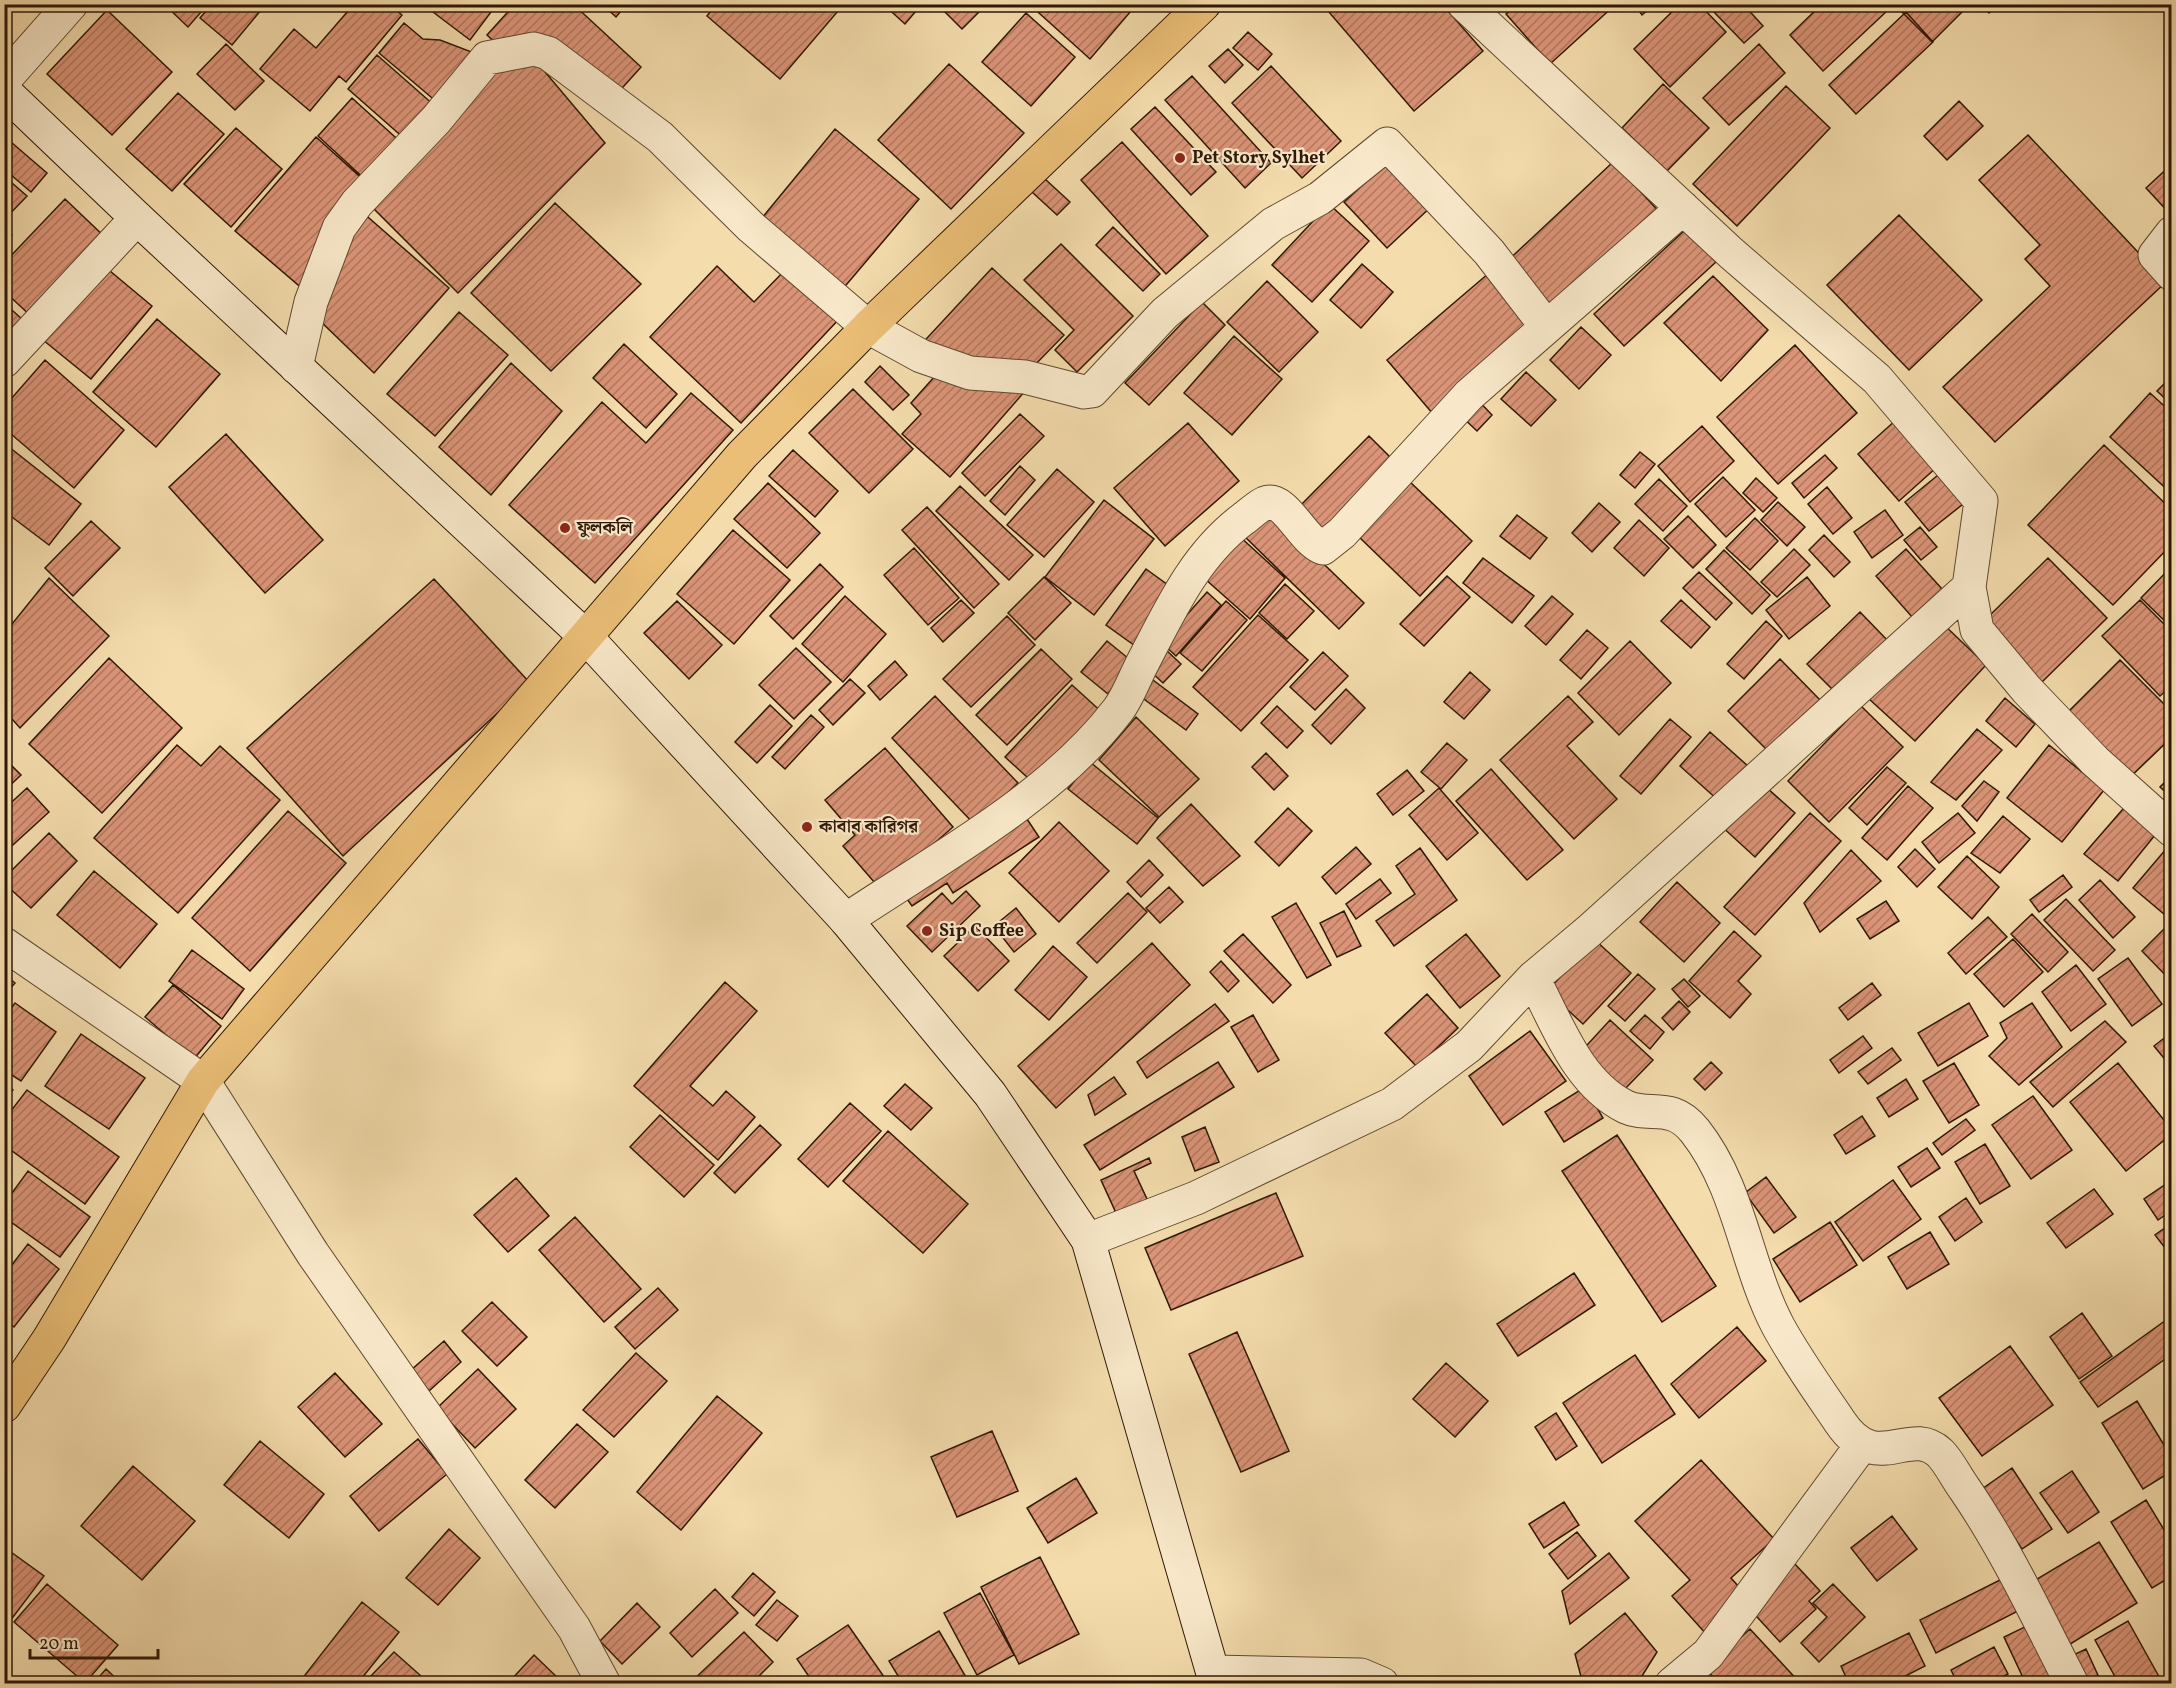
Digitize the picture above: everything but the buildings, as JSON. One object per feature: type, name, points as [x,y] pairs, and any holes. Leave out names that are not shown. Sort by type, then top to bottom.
[{"type":"main road","points":[[4,1406],[49,1339],[202,1081],[587,638],[742,455],[868,327],[1204,4]]},
{"type":"street","points":[[4,80],[71,4]]},
{"type":"street","points":[[1464,4],[1731,253],[1877,379],[1981,501],[1969,587],[1977,630],[2027,690],[2095,761],[2172,830]]},
{"type":"street","points":[[296,367],[311,302],[339,228],[351,211],[436,120],[488,58],[534,49],[548,53],[660,136],[751,227],[868,327],[921,356],[970,372],[1025,377],[1084,392],[1092,391],[1165,313],[1273,224],[1320,198],[1387,144],[1489,252],[1546,326]]},
{"type":"street","points":[[4,91],[136,218],[587,638],[846,920],[990,1094],[1088,1240],[1215,1678],[1361,1675],[1382,1683]]},
{"type":"street","points":[[846,920],[1016,807],[1055,777],[1119,709],[1197,564],[1230,529],[1266,502],[1274,503],[1283,507],[1308,538],[1323,548],[1342,533],[1469,396],[1683,208]]},
{"type":"street","points":[[4,361],[136,218]]},
{"type":"street","points":[[2172,233],[2155,255],[2172,274]]},
{"type":"street","points":[[1088,1240],[1196,1198],[1392,1104],[1469,1046],[1533,978],[1589,931],[1969,587]]},
{"type":"street","points":[[4,944],[202,1081],[313,1254],[574,1628],[604,1683]]},
{"type":"street","points":[[1533,978],[1580,1065],[1603,1092],[1628,1108],[1669,1111],[1693,1129],[1724,1177],[1778,1326],[1839,1421],[1851,1438],[1861,1446],[1882,1450],[1918,1443],[1939,1452],[1977,1507],[2072,1683]]},
{"type":"street","points":[[1672,1683],[1708,1654],[1861,1446]]},
{"type":"place","name":"Pet Story Sylhet","points":[[1180,158]]},
{"type":"place","name":"ফুলকলি","points":[[565,528]]},
{"type":"place","name":"কাবাব কারিগর","points":[[807,827]]},
{"type":"place","name":"Sip Coffee","points":[[927,931]]}]
